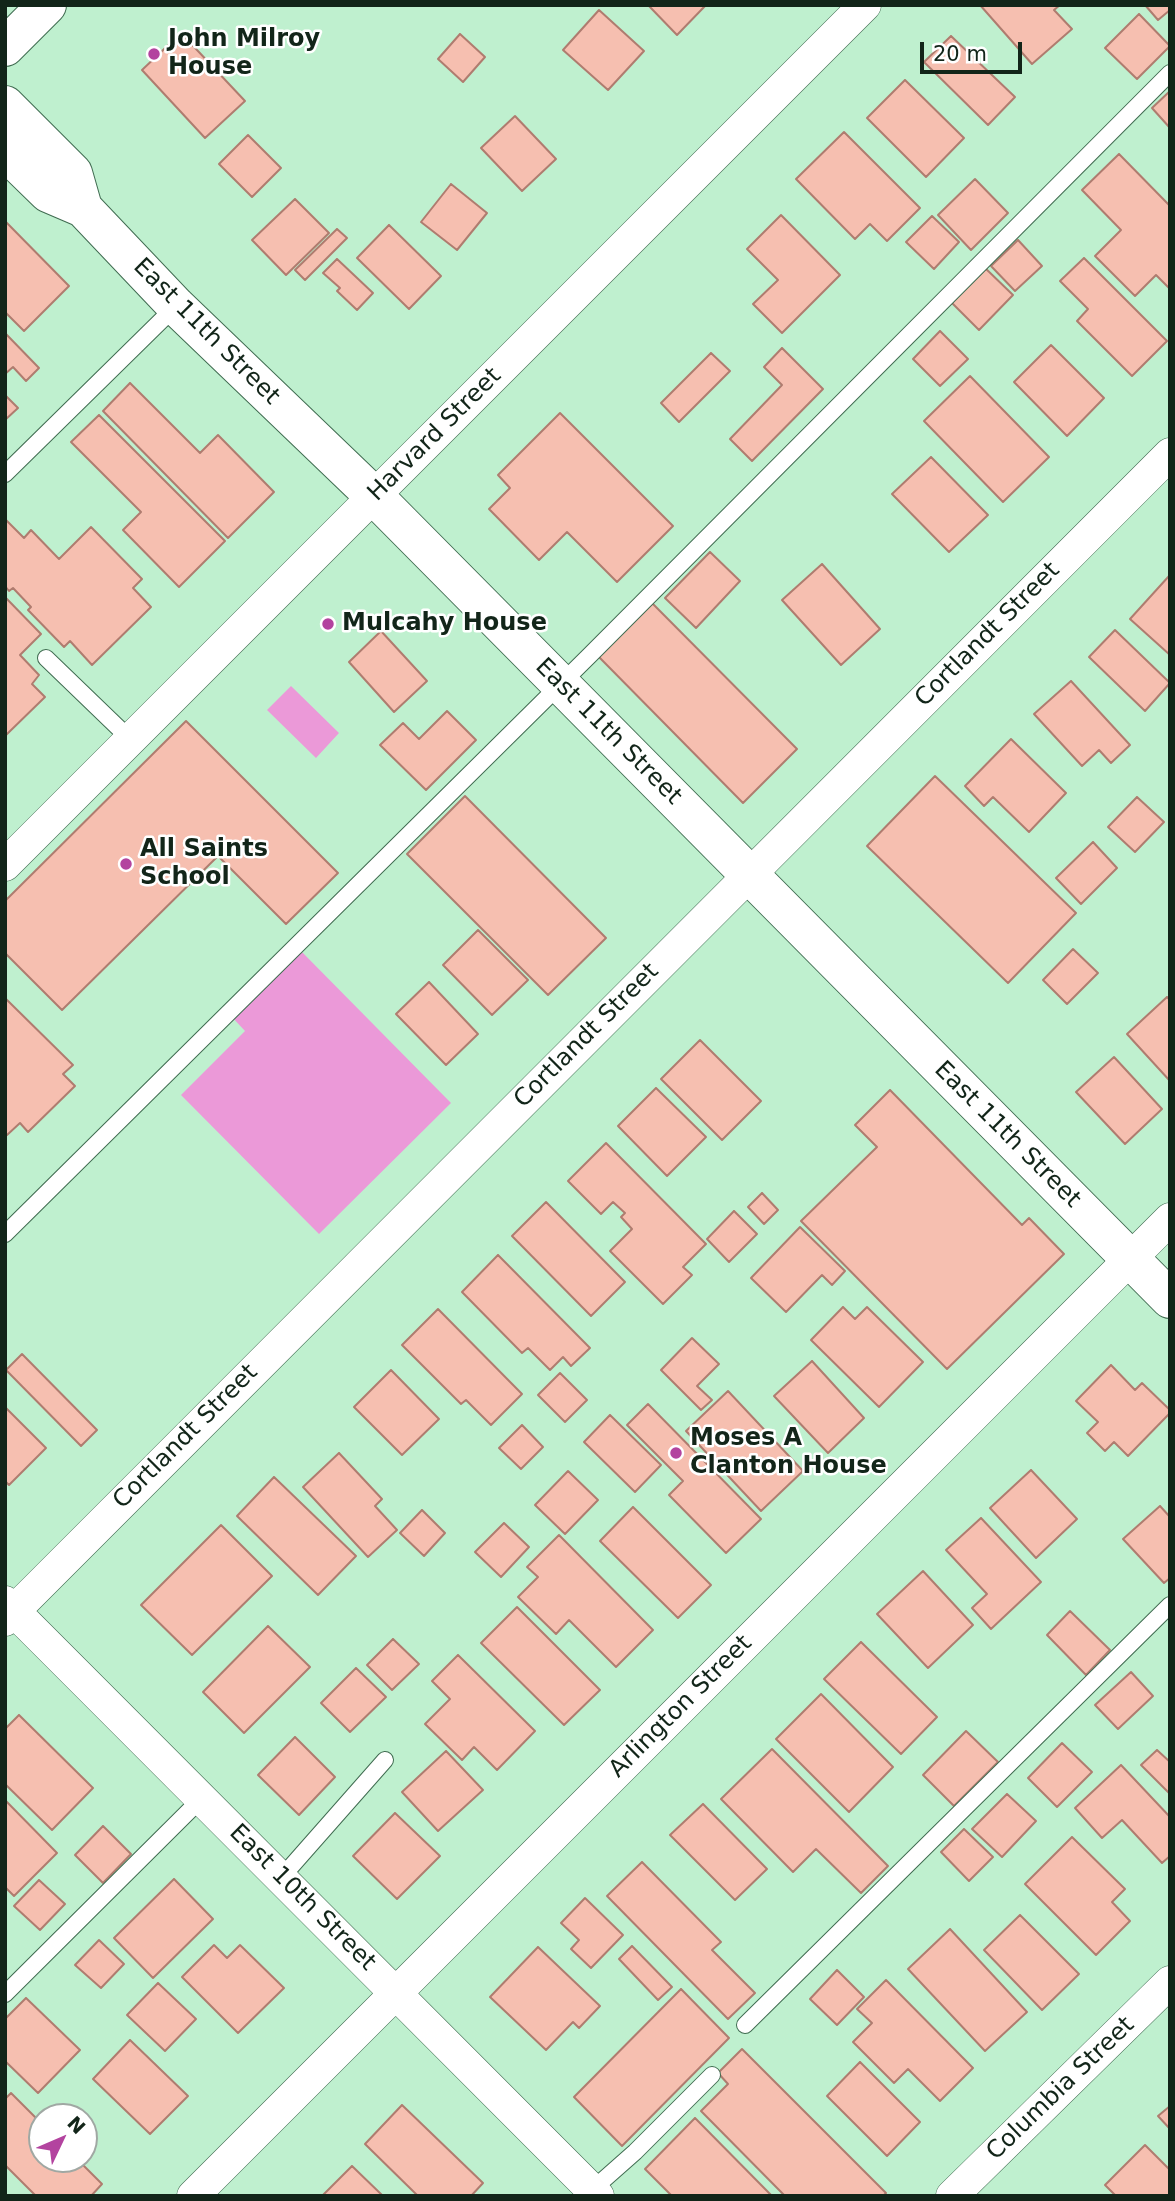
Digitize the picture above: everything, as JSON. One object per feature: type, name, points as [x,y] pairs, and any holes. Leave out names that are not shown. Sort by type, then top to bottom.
[{"type":"main road","points":[[5,47],[47,5]]},
{"type":"main road","points":[[5,105],[73,173],[83,208]]},
{"type":"main road","name":"East 11th Street","points":[[5,151],[48,193],[83,208],[176,306],[374,497],[1170,1298]]},
{"type":"street","name":"Harvard Street","points":[[5,865],[865,5]]},
{"type":"street","name":"Cortlandt Street","points":[[8,1611],[1170,454]]},
{"type":"street","name":"Arlington Street","points":[[193,2196],[1170,1219]]},
{"type":"street","name":"East 10th Street","points":[[8,1611],[397,1992],[595,2193]]},
{"type":"street","name":"Columbia Street","points":[[952,2196],[1170,1983]]},
{"type":"lane","points":[[5,1234],[560,684],[1170,73]]},
{"type":"lane","points":[[5,474],[176,306]]},
{"type":"lane","points":[[46,658],[131,740]]},
{"type":"lane","points":[[745,2025],[1170,1605]]},
{"type":"lane","points":[[281,1878],[385,1760]]},
{"type":"lane","points":[[5,1994],[201,1799]]},
{"type":"lane","points":[[595,2193],[712,2075]]},
{"type":"shaded area","points":[[291,686],[339,733],[316,758],[267,710]]},
{"type":"shaded area","points":[[299,949],[451,1103],[319,1234],[181,1095],[245,1031],[231,1016]]},
{"type":"building","points":[[648,5],[706,5],[677,35]]},
{"type":"building","points":[[980,5],[1060,5],[1054,10],[1072,29],[1032,64]]},
{"type":"building","points":[[1145,5],[1170,5],[1170,10],[1158,20]]},
{"type":"building","points":[[599,10],[644,51],[608,90],[563,50]]},
{"type":"building","points":[[1139,14],[1170,46],[1137,79],[1105,48]]},
{"type":"building","points":[[181,33],[245,101],[205,138],[142,70]]},
{"type":"building","points":[[460,34],[485,57],[463,82],[438,59]]},
{"type":"building","points":[[951,36],[1015,97],[988,125],[924,62]]},
{"type":"building","points":[[905,80],[964,138],[926,177],[867,118]]},
{"type":"building","points":[[1170,91],[1170,128],[1152,108]]},
{"type":"building","points":[[515,116],[556,159],[522,191],[481,148]]},
{"type":"building","points":[[844,132],[920,208],[887,241],[870,224],[855,239],[796,179]]},
{"type":"building","points":[[248,135],[281,168],[252,197],[219,164]]},
{"type":"building","points":[[1119,154],[1170,206],[1170,289],[1156,275],[1135,296],[1095,256],[1121,230],[1082,190]]},
{"type":"building","points":[[975,179],[1008,213],[971,250],[938,215]]},
{"type":"building","points":[[451,184],[487,213],[457,250],[421,222]]},
{"type":"building","points":[[295,199],[329,233],[286,275],[252,240]]},
{"type":"building","points":[[781,215],[840,275],[782,333],[753,304],[778,280],[747,249]]},
{"type":"building","points":[[932,216],[959,242],[934,269],[906,242]]},
{"type":"building","points":[[5,221],[69,286],[24,331],[5,312]]},
{"type":"building","points":[[389,225],[441,276],[409,309],[357,258]]},
{"type":"building","points":[[337,229],[347,238],[305,280],[295,270]]},
{"type":"building","points":[[1018,240],[1042,266],[1015,291],[991,266]]},
{"type":"building","points":[[1084,258],[1167,341],[1132,376],[1077,321],[1088,309],[1060,281]]},
{"type":"building","points":[[337,259],[373,293],[357,310],[337,291],[340,288],[323,273]]},
{"type":"building","points":[[983,266],[1013,295],[979,330],[949,300]]},
{"type":"building","points":[[940,331],[968,359],[940,386],[913,359]]},
{"type":"building","points":[[5,333],[39,368],[26,381],[13,367],[5,374]]},
{"type":"building","points":[[1051,345],[1104,398],[1067,436],[1014,382]]},
{"type":"building","points":[[782,348],[823,389],[752,461],[730,439],[782,385],[764,367]]},
{"type":"building","points":[[711,353],[730,371],[679,422],[661,403]]},
{"type":"building","points":[[970,376],[1049,457],[1003,502],[924,421]]},
{"type":"building","points":[[130,383],[200,453],[218,435],[274,492],[228,538],[103,411]]},
{"type":"building","points":[[5,395],[18,408],[5,420]]},
{"type":"building","points":[[560,413],[673,526],[617,582],[567,532],[539,560],[489,509],[510,488],[498,475]]},
{"type":"building","points":[[99,415],[225,541],[179,587],[123,530],[141,512],[71,442]]},
{"type":"building","points":[[931,457],[988,515],[949,552],[892,494]]},
{"type":"building","points":[[5,519],[24,538],[31,530],[59,559],[91,527],[142,579],[133,588],[151,607],[92,665],[70,641],[64,647],[28,610],[31,607],[13,588],[9,591],[5,586]]},
{"type":"building","points":[[710,552],[740,581],[696,628],[665,598]]},
{"type":"building","points":[[822,564],[880,629],[841,665],[782,600]]},
{"type":"building","points":[[1170,577],[1170,655],[1130,619]]},
{"type":"building","points":[[5,597],[41,634],[20,655],[39,675],[32,684],[45,697],[5,736]]},
{"type":"building","points":[[651,602],[797,749],[743,803],[597,655]]},
{"type":"building","points":[[1115,630],[1170,683],[1145,711],[1089,657]]},
{"type":"building","points":[[381,631],[427,681],[394,712],[349,662]]},
{"type":"building","points":[[1071,681],[1130,745],[1111,763],[1099,750],[1082,766],[1034,714]]},
{"type":"building","points":[[447,711],[476,740],[426,790],[380,745],[403,723],[419,739]]},
{"type":"building","name":"All Saints School","points":[[186,721],[338,873],[286,924],[218,856],[62,1010],[5,953],[5,901]]},
{"type":"building","points":[[1011,739],[1066,793],[1029,832],[993,797],[984,806],[965,786]]},
{"type":"building","points":[[935,776],[1076,913],[1008,983],[867,846]]},
{"type":"building","points":[[465,796],[606,938],[548,995],[407,854]]},
{"type":"building","points":[[1137,797],[1164,822],[1135,852],[1108,827]]},
{"type":"building","points":[[1093,842],[1117,868],[1081,904],[1056,878]]},
{"type":"building","points":[[478,930],[528,980],[492,1015],[443,965]]},
{"type":"building","points":[[1073,949],[1098,973],[1067,1004],[1043,980]]},
{"type":"building","points":[[429,982],[478,1034],[446,1065],[396,1014]]},
{"type":"building","points":[[1167,997],[1170,1000],[1170,1081],[1127,1034]]},
{"type":"building","points":[[5,998],[73,1065],[63,1074],[75,1086],[28,1132],[20,1123],[7,1135],[5,1133]]},
{"type":"building","points":[[700,1040],[761,1101],[722,1140],[661,1079]]},
{"type":"building","points":[[1114,1057],[1162,1109],[1125,1144],[1076,1092]]},
{"type":"building","points":[[656,1088],[706,1137],[667,1176],[618,1126]]},
{"type":"building","points":[[890,1090],[1022,1225],[1029,1218],[1064,1254],[947,1369],[801,1221],[877,1147],[855,1125]]},
{"type":"building","points":[[606,1143],[706,1244],[683,1267],[692,1275],[663,1304],[610,1251],[632,1229],[621,1217],[625,1213],[613,1202],[601,1214],[568,1181]]},
{"type":"building","points":[[762,1193],[778,1210],[764,1224],[748,1207]]},
{"type":"building","points":[[546,1202],[625,1282],[591,1316],[512,1236]]},
{"type":"building","points":[[734,1211],[757,1234],[729,1262],[707,1239]]},
{"type":"building","points":[[800,1227],[845,1271],[832,1285],[822,1275],[786,1312],[751,1278]]},
{"type":"building","points":[[498,1255],[590,1348],[571,1366],[563,1357],[550,1370],[528,1348],[522,1353],[462,1292]]},
{"type":"building","points":[[843,1307],[855,1319],[867,1307],[923,1362],[879,1407],[811,1340]]},
{"type":"building","points":[[438,1309],[522,1394],[491,1425],[466,1400],[461,1404],[402,1345]]},
{"type":"building","points":[[692,1338],[719,1364],[697,1386],[712,1400],[701,1410],[661,1370]]},
{"type":"building","points":[[22,1354],[97,1430],[81,1446],[6,1370]]},
{"type":"building","points":[[812,1361],[864,1418],[828,1453],[774,1396]]},
{"type":"building","points":[[1111,1365],[1135,1390],[1142,1383],[1170,1410],[1128,1456],[1114,1442],[1105,1451],[1087,1433],[1098,1422],[1076,1401]]},
{"type":"building","points":[[391,1370],[439,1419],[402,1455],[354,1407]]},
{"type":"building","points":[[560,1373],[587,1400],[565,1422],[538,1395]]},
{"type":"building","points":[[728,1391],[803,1471],[761,1511],[686,1431]]},
{"type":"building","name":"Moses A Clanton House","points":[[648,1404],[761,1519],[726,1553],[669,1495],[683,1481],[627,1425]]},
{"type":"building","points":[[5,1407],[46,1448],[9,1485],[5,1481]]},
{"type":"building","points":[[610,1415],[661,1465],[635,1492],[584,1442]]},
{"type":"building","points":[[522,1425],[543,1447],[521,1469],[499,1448]]},
{"type":"building","points":[[339,1453],[382,1499],[375,1506],[397,1530],[368,1557],[303,1487]]},
{"type":"building","points":[[1031,1470],[1077,1519],[1036,1558],[990,1508]]},
{"type":"building","points":[[568,1471],[598,1500],[565,1534],[535,1505]]},
{"type":"building","points":[[274,1477],[356,1556],[318,1595],[237,1516]]},
{"type":"building","points":[[1160,1506],[1170,1517],[1170,1578],[1164,1583],[1123,1539]]},
{"type":"building","points":[[633,1507],[711,1585],[678,1618],[600,1541]]},
{"type":"building","points":[[422,1510],[445,1533],[424,1556],[400,1533]]},
{"type":"building","points":[[981,1518],[1041,1582],[991,1629],[972,1608],[987,1594],[946,1550]]},
{"type":"building","points":[[504,1523],[529,1547],[501,1577],[475,1552]]},
{"type":"building","points":[[221,1525],[272,1576],[192,1655],[141,1605]]},
{"type":"building","points":[[559,1535],[653,1630],[616,1667],[569,1620],[556,1634],[518,1597],[538,1577],[527,1567]]},
{"type":"building","points":[[923,1571],[973,1625],[928,1668],[877,1614]]},
{"type":"building","points":[[517,1607],[600,1690],[564,1725],[481,1643]]},
{"type":"building","points":[[1070,1611],[1110,1650],[1086,1675],[1047,1635]]},
{"type":"building","points":[[268,1626],[310,1667],[244,1733],[203,1692]]},
{"type":"building","points":[[393,1639],[419,1664],[392,1690],[367,1665]]},
{"type":"building","points":[[861,1642],[937,1717],[901,1754],[824,1679]]},
{"type":"building","points":[[458,1655],[535,1731],[497,1770],[474,1747],[462,1760],[425,1724],[450,1699],[432,1681]]},
{"type":"building","points":[[356,1668],[386,1697],[350,1732],[321,1703]]},
{"type":"building","points":[[1131,1672],[1153,1696],[1118,1729],[1095,1705]]},
{"type":"building","points":[[821,1694],[893,1767],[849,1812],[776,1739]]},
{"type":"building","points":[[19,1715],[93,1788],[52,1830],[5,1784],[5,1729]]},
{"type":"building","points":[[966,1731],[998,1762],[954,1806],[923,1775]]},
{"type":"building","points":[[295,1737],[335,1777],[299,1815],[258,1775]]},
{"type":"building","points":[[1062,1743],[1092,1772],[1057,1807],[1028,1778]]},
{"type":"building","points":[[772,1749],[888,1866],[861,1893],[816,1849],[793,1872],[721,1799]]},
{"type":"building","points":[[1157,1750],[1170,1762],[1170,1794],[1141,1765]]},
{"type":"building","points":[[446,1751],[483,1790],[438,1831],[402,1792]]},
{"type":"building","points":[[1121,1765],[1170,1817],[1170,1856],[1162,1863],[1122,1820],[1102,1838],[1075,1808]]},
{"type":"building","points":[[1007,1794],[1036,1821],[1002,1857],[972,1829]]},
{"type":"building","points":[[5,1800],[57,1853],[14,1896],[5,1887]]},
{"type":"building","points":[[703,1804],[767,1869],[735,1900],[670,1835]]},
{"type":"building","points":[[395,1813],[440,1856],[397,1899],[353,1856]]},
{"type":"building","points":[[103,1826],[131,1854],[103,1883],[75,1855]]},
{"type":"building","points":[[964,1829],[993,1857],[969,1881],[941,1852]]},
{"type":"building","points":[[1072,1837],[1125,1889],[1112,1902],[1130,1921],[1096,1955],[1025,1884]]},
{"type":"building","points":[[642,1862],[721,1942],[712,1950],[755,1993],[728,2019],[607,1896]]},
{"type":"building","points":[[174,1879],[213,1919],[153,1978],[114,1938]]},
{"type":"building","points":[[39,1880],[65,1904],[40,1930],[14,1906]]},
{"type":"building","points":[[585,1898],[623,1935],[591,1968],[571,1949],[579,1940],[561,1923]]},
{"type":"building","points":[[1020,1915],[1079,1974],[1042,2010],[984,1950]]},
{"type":"building","points":[[950,1929],[1027,2012],[985,2051],[908,1969]]},
{"type":"building","points":[[99,1940],[124,1964],[101,1988],[75,1965]]},
{"type":"building","points":[[214,1945],[227,1958],[240,1945],[284,1988],[238,2033],[182,1977]]},
{"type":"building","points":[[632,1946],[672,1987],[658,2000],[619,1959]]},
{"type":"building","points":[[538,1947],[600,2006],[579,2028],[573,2022],[546,2050],[490,1997]]},
{"type":"building","points":[[837,1970],[864,1997],[837,2025],[810,1999]]},
{"type":"building","points":[[886,1980],[973,2068],[940,2101],[908,2069],[894,2083],[853,2042],[872,2023],[857,2009]]},
{"type":"building","points":[[158,1983],[196,2019],[165,2051],[127,2015]]},
{"type":"building","points":[[681,1989],[729,2038],[622,2146],[574,2097]]},
{"type":"building","points":[[26,1998],[80,2050],[38,2093],[5,2061],[5,2019]]},
{"type":"building","points":[[130,2040],[188,2096],[150,2134],[93,2079]]},
{"type":"building","points":[[742,2049],[886,2193],[883,2196],[785,2196],[701,2111],[728,2084],[718,2073]]},
{"type":"building","points":[[860,2062],[920,2122],[887,2156],[827,2096]]},
{"type":"building","points":[[11,2093],[28,2110],[28,2173],[91,2173],[102,2184],[91,2196],[36,2196],[5,2165],[5,2099]]},
{"type":"building","points":[[402,2105],[483,2183],[471,2196],[418,2196],[365,2144]]},
{"type":"building","points":[[1170,2106],[1170,2129],[1158,2116]]},
{"type":"building","points":[[695,2118],[772,2196],[672,2196],[645,2169]]},
{"type":"building","points":[[1145,2145],[1170,2170],[1170,2196],[1116,2196],[1105,2185]]},
{"type":"building","points":[[352,2166],[383,2196],[322,2196]]},
{"type":"place","name":"John Milroy House","points":[[154,54]]},
{"type":"place","name":"Mulcahy House","points":[[328,624]]},
{"type":"place","name":"All Saints School","points":[[126,864]]},
{"type":"place","name":"Moses A Clanton House","points":[[676,1453]]}]
